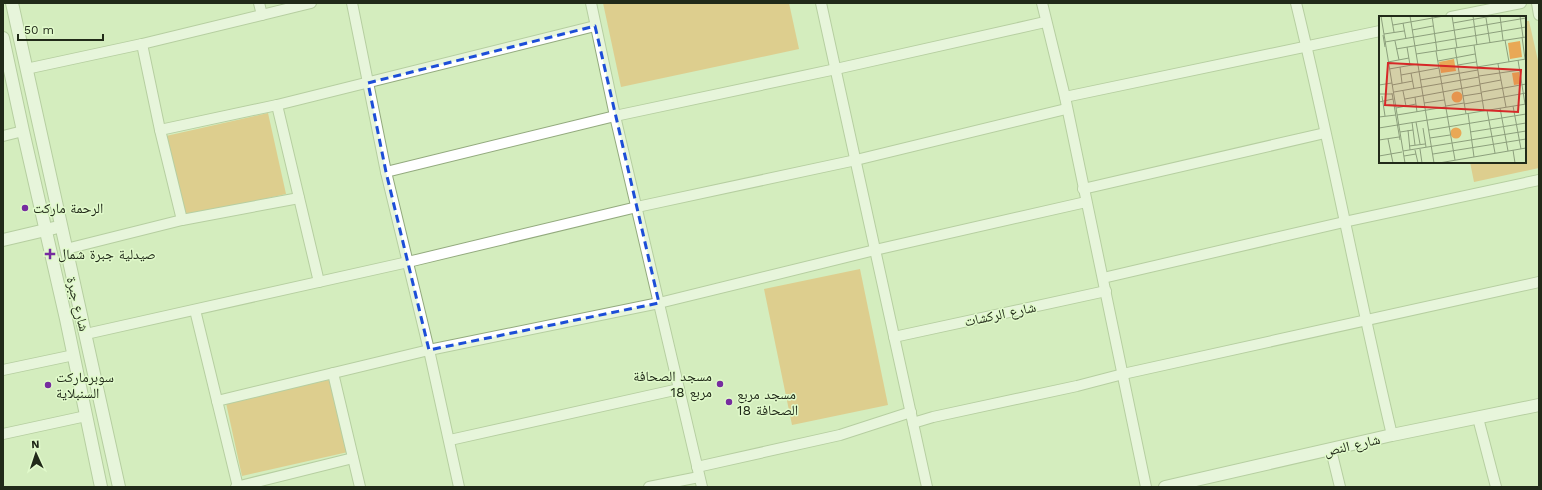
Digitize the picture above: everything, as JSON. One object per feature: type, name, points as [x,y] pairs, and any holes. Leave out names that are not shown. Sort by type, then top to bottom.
[{"type":"street","name":"شارع جبرة","points":[[12,3],[60,227],[86,334],[119,487]]},
{"type":"street","points":[[259,3],[262,15]]},
{"type":"street","points":[[26,69],[142,44],[312,3]]},
{"type":"street","points":[[352,3],[386,172],[450,440],[459,487]]},
{"type":"street","points":[[591,3],[615,116],[702,487]]},
{"type":"street","points":[[821,3],[927,487]]},
{"type":"street","points":[[1042,3],[1045,22],[1065,97],[1066,109],[1106,291],[1146,487]]},
{"type":"street","points":[[1296,3],[1365,321],[1392,435]]},
{"type":"street","points":[[1455,16],[1521,3]]},
{"type":"street","points":[[1537,3],[1539,15]]},
{"type":"street","points":[[386,172],[615,116],[836,69],[1045,22]]},
{"type":"street","points":[[160,130],[277,105],[595,26]]},
{"type":"street","points":[[1065,97],[1306,45],[1379,31]]},
{"type":"street","name":"شارع جبرة","points":[[3,41],[74,354],[101,487]]},
{"type":"street","points":[[142,44],[160,130],[182,220]]},
{"type":"street","points":[[277,105],[318,282]]},
{"type":"street","points":[[86,334],[408,262],[637,208],[856,160],[1066,109]]},
{"type":"street","points":[[3,136],[23,131]]},
{"type":"street","points":[[1083,189],[1325,133]]},
{"type":"street","points":[[1103,278],[1344,222],[1539,180]]},
{"type":"street","points":[[66,250],[182,220],[299,198]]},
{"type":"street","points":[[217,401],[429,350],[659,302],[875,250],[1086,202]]},
{"type":"street","points":[[3,240],[60,227]]},
{"type":"street","points":[[913,423],[933,417],[1077,386],[1123,374],[1539,282]]},
{"type":"street","name":"شارع الركشات","points":[[894,337],[1106,291]]},
{"type":"street","points":[[195,310],[237,487],[353,458]]},
{"type":"street","points":[[3,370],[74,354]]},
{"type":"street","points":[[333,373],[360,487]]},
{"type":"street","points":[[450,440],[679,389]]},
{"type":"street","name":"شارع النص","points":[[1165,487],[1183,485],[1392,435],[1539,405]]},
{"type":"street","points":[[648,487],[698,472],[840,435],[911,412]]},
{"type":"street","points":[[3,434],[86,416]]},
{"type":"street","points":[[1478,418],[1496,487]]},
{"type":"street","points":[[1331,450],[1340,487]]},
{"type":"highlighted area","points":[[595,26],[659,303],[429,350],[386,172],[368,83]]},
{"type":"shaded area","points":[[603,3],[789,3],[799,49],[621,87]]},
{"type":"shaded area","points":[[1526,21],[1529,21],[1539,65],[1539,168],[1474,182],[1470,163],[1526,163]]},
{"type":"shaded area","points":[[268,113],[286,194],[184,217],[166,136]]},
{"type":"shaded area","points":[[860,269],[888,405],[792,425],[764,289]]},
{"type":"shaded area","points":[[332,379],[348,452],[242,476],[226,403]]},
{"type":"place","name":"الرحمة ماركت","points":[[25,208]]},
{"type":"place","name":"صيدلية جبرة شمال","points":[[50,254]]},
{"type":"place","name":"مسجد الصحافة مربع 18","points":[[720,384]]},
{"type":"place","name":"سوبرماركت السنبلاية","points":[[48,385]]},
{"type":"place","name":"مسجد مربع 18 الصحافة","points":[[729,402]]}]
